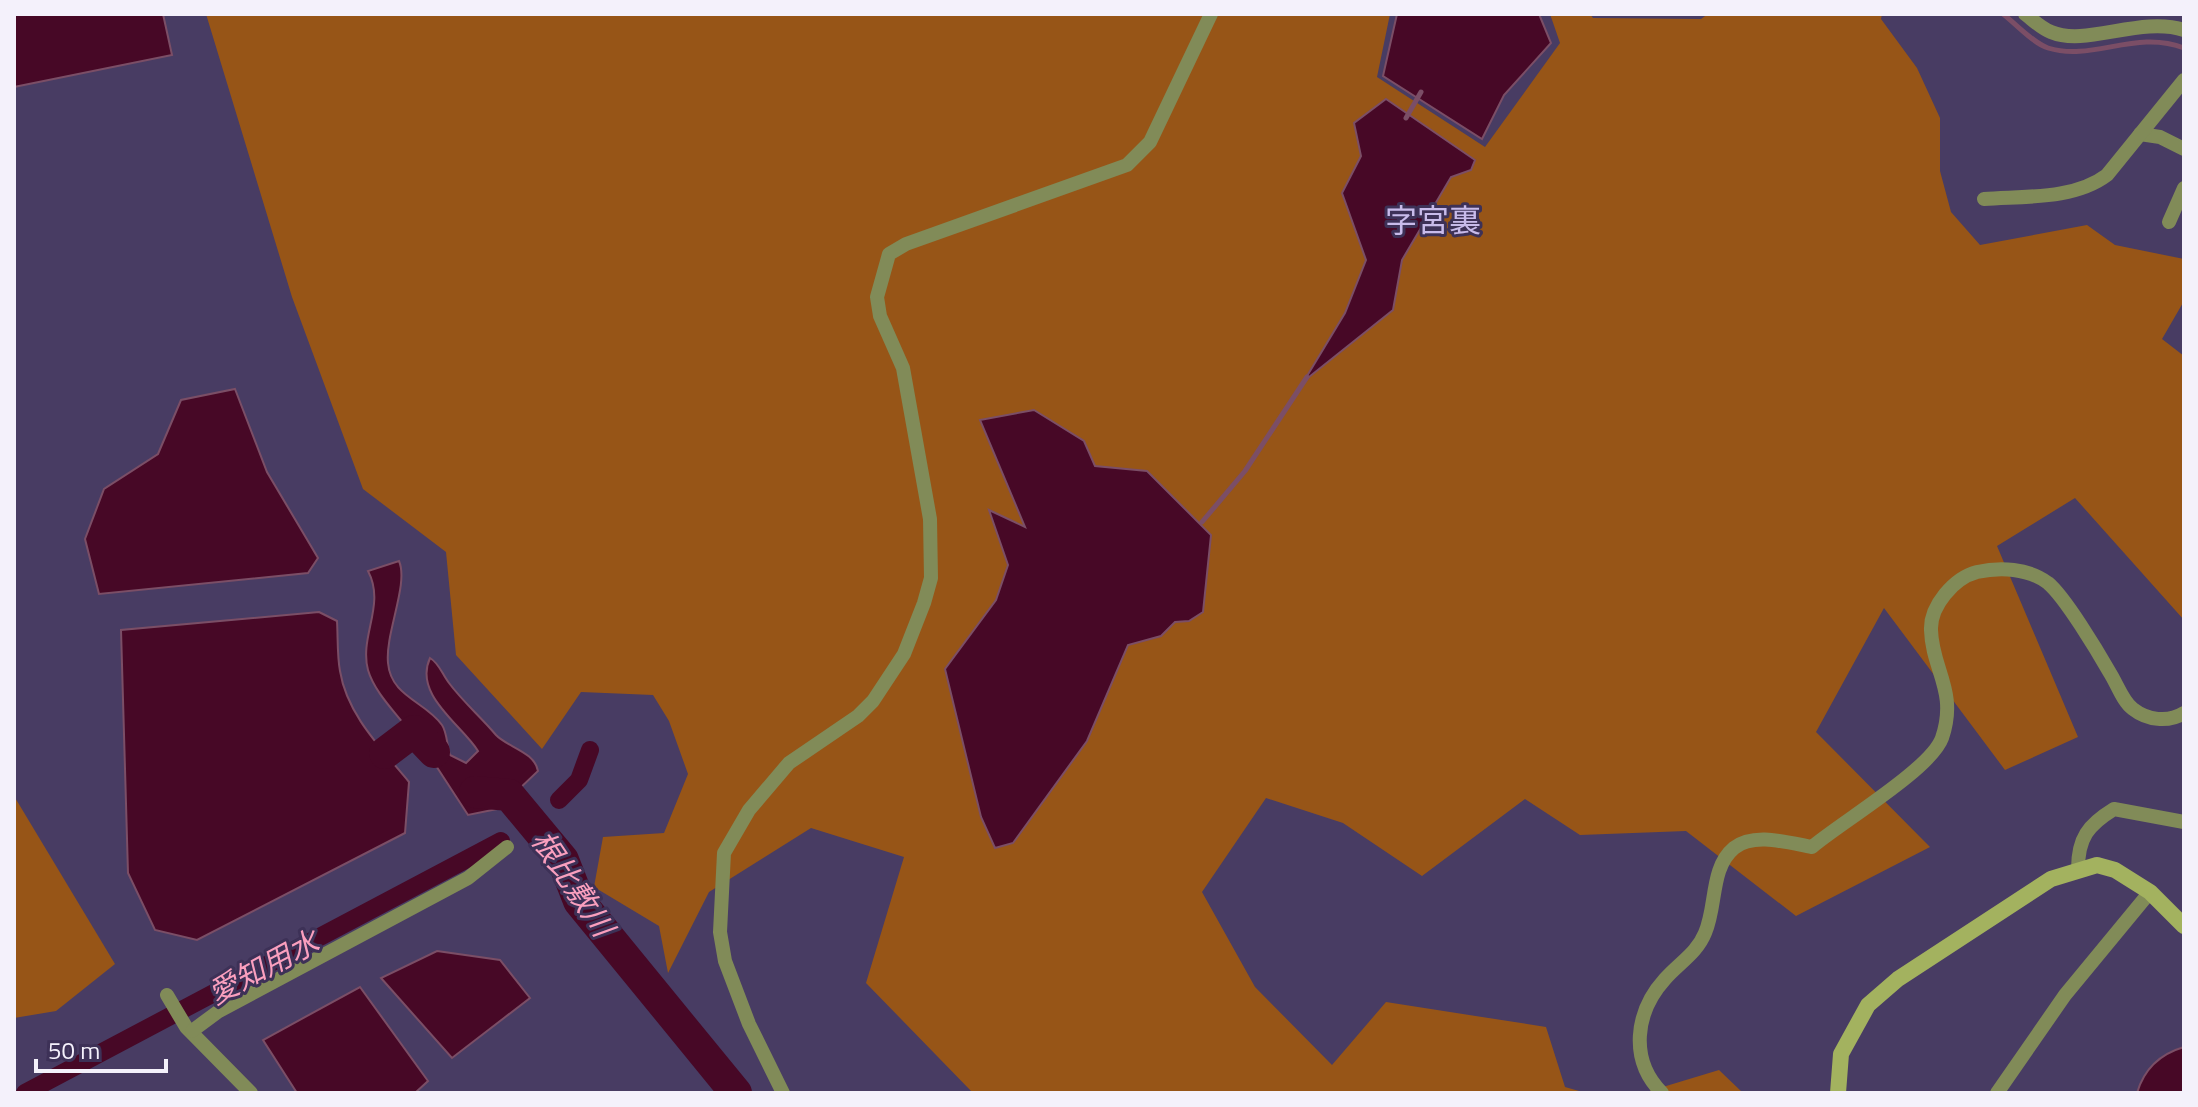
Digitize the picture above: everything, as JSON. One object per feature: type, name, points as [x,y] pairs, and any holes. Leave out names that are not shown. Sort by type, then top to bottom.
[{"type":"street","points":[[783,1093],[749,1024],[725,961],[720,932],[724,853],[749,810],[789,763],[858,716],[873,701],[904,654],[931,578],[930,519],[903,368],[880,316],[877,297],[882,270],[889,254],[906,244],[1127,165],[1150,142],[1211,14]]},
{"type":"street","points":[[2025,14],[2051,32],[2073,36],[2133,26],[2168,25],[2184,30]]},
{"type":"street","points":[[1984,199],[2040,195],[2094,185],[2107,175],[2184,80]]},
{"type":"street","points":[[2140,134],[2160,137],[2184,149]]},
{"type":"street","points":[[2169,222],[2184,188]]},
{"type":"street","points":[[1662,1093],[1644,1072],[1640,1052],[1645,1006],[1666,978],[1702,940],[1714,915],[1718,874],[1724,860],[1736,846],[1763,839],[1812,847],[1898,783],[1941,741],[1948,710],[1930,630],[1937,606],[1953,585],[1974,573],[2012,569],[2048,583],[2100,656],[2130,707],[2150,719],[2176,718],[2184,713]]},
{"type":"street","points":[[2078,869],[2078,844],[2092,823],[2114,809],[2184,822]]},
{"type":"street","points":[[189,1029],[468,878],[507,847]]},
{"type":"street","points":[[1838,1093],[1841,1054],[1868,1005],[1898,979],[2051,879],[2097,865],[2115,870],[2150,892],[2184,926]]},
{"type":"street","points":[[1997,1093],[2065,995],[2150,892]]},
{"type":"street","points":[[167,995],[189,1029],[251,1093]]},
{"type":"shaded area","points":[[14,14],[163,14],[172,55],[14,87]]},
{"type":"shaded area","points":[[206,14],[1390,14],[1377,77],[1485,147],[1560,43],[1550,14],[1590,14],[1593,18],[1701,19],[1708,14],[1882,14],[1881,19],[1917,68],[1940,118],[1940,171],[1951,212],[1980,245],[2087,225],[2115,245],[2184,259],[2184,301],[2162,339],[2184,356],[2184,620],[2075,498],[1997,546],[2078,737],[2005,770],[1884,608],[1816,732],[1930,847],[1796,916],[1686,831],[1580,835],[1525,799],[1422,876],[1343,823],[1266,798],[1202,892],[1255,987],[1332,1065],[1386,1002],[1546,1027],[1565,1087],[1586,1093],[973,1093],[866,983],[904,857],[811,828],[709,892],[668,973],[659,926],[594,887],[603,837],[664,833],[688,774],[669,721],[653,695],[581,692],[542,749],[456,655],[446,552],[363,489],[292,297]]},
{"type":"shaded area","points":[[1397,14],[1539,14],[1551,43],[1504,95],[1482,139],[1383,76]]},
{"type":"shaded area","points":[[1386,99],[1475,160],[1471,170],[1451,177],[1402,260],[1393,310],[1304,381],[1345,313],[1366,260],[1342,193],[1361,156],[1354,123]]},
{"type":"shaded area","points":[[235,389],[267,472],[318,558],[308,573],[99,594],[85,539],[104,489],[158,454],[181,400]]},
{"type":"shaded area","points":[[1034,410],[1084,441],[1095,466],[1147,471],[1211,535],[1203,612],[1189,621],[1175,622],[1161,636],[1128,645],[1087,741],[1013,843],[995,848],[981,817],[945,669],[996,600],[1008,565],[989,510],[1025,527],[980,420]]},
{"type":"shaded area","points":[[399,561],[401,582],[388,651],[390,674],[402,691],[442,725],[450,755],[466,763],[478,751],[433,697],[427,672],[430,658],[454,690],[496,735],[532,759],[538,771],[516,792],[518,797],[502,808],[468,815],[429,755],[415,741],[405,747],[398,736],[407,728],[371,678],[366,657],[374,596],[368,571]]},
{"type":"shaded area","points":[[319,612],[337,621],[340,671],[350,702],[367,731],[409,782],[405,833],[197,940],[155,930],[128,873],[121,630]]},
{"type":"shaded area","points":[[14,796],[115,964],[56,1011],[14,1018]]},
{"type":"shaded area","points":[[437,951],[500,960],[530,998],[452,1058],[381,978]]},
{"type":"shaded area","points":[[360,987],[428,1081],[415,1093],[297,1093],[263,1040]]},
{"type":"shaded area","points":[[2184,1047],[2184,1093],[2137,1093],[2154,1064]]},
{"type":"shaded area","points":[[1719,1070],[1743,1093],[1643,1093]]},
{"type":"waterway","points":[[2003,14],[2048,48],[2081,51],[2148,42],[2184,48]]},
{"type":"waterway","points":[[1406,118],[1421,92]]},
{"type":"waterway","points":[[1202,522],[1245,471],[1307,377]]},
{"type":"waterway","name":"根比敷川","points":[[385,753],[414,731],[434,752]]},
{"type":"waterway","name":"愛知用水","points":[[559,800],[579,780],[590,750]]},
{"type":"waterway","name":"根比敷川","points":[[475,792],[509,795],[563,860],[579,901],[736,1093]]},
{"type":"waterway","name":"愛知用水","points":[[25,1093],[501,841]]},
{"type":"district","name":"字宮裏","points":[[1433,220]]}]
